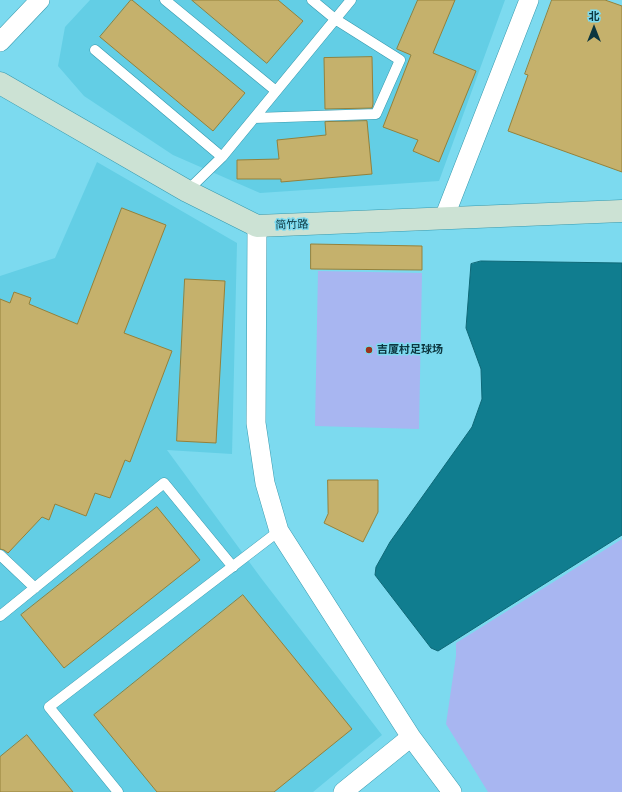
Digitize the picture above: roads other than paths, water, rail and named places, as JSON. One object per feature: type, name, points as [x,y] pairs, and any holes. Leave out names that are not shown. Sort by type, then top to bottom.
[{"type":"street","points":[[0,42],[40,0]]},
{"type":"street","points":[[444,218],[529,0]]},
{"type":"street","name":"简竹路","points":[[0,83],[187,191],[257,226],[622,211]]},
{"type":"street","points":[[257,226],[256,423],[265,483],[279,531],[411,737],[452,792]]},
{"type":"street","points":[[343,792],[411,737]]},
{"type":"lane","points":[[165,0],[276,92]]},
{"type":"lane","points":[[254,118],[376,114],[400,60],[335,19],[312,0]]},
{"type":"lane","points":[[187,191],[222,157],[351,0]]},
{"type":"lane","points":[[96,50],[222,157]]},
{"type":"lane","points":[[0,616],[164,483],[233,567]]},
{"type":"lane","points":[[118,792],[49,707],[279,531]]},
{"type":"lane","points":[[0,555],[35,588]]},
{"type":"place","name":"吉厦村足球场","points":[[369,350]]}]
